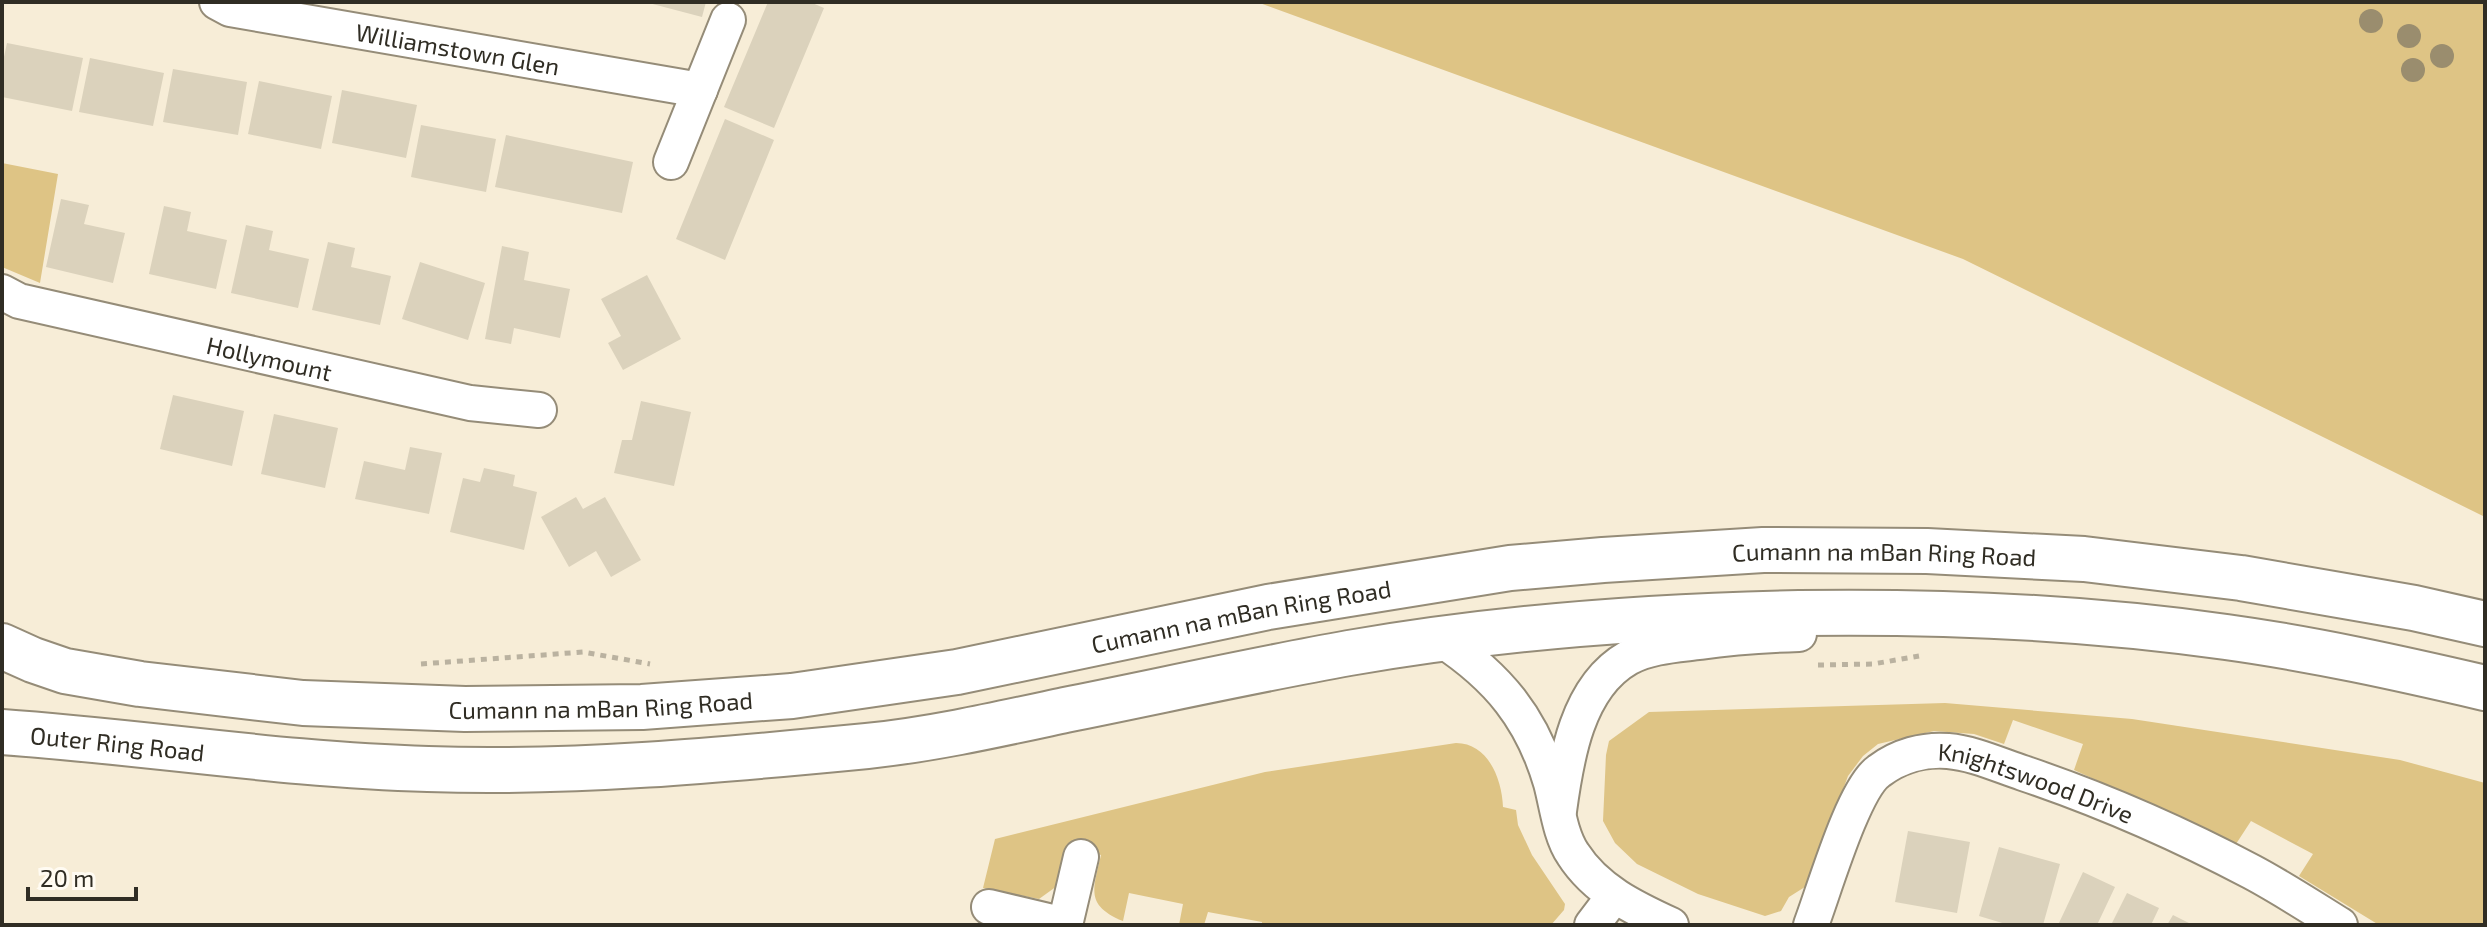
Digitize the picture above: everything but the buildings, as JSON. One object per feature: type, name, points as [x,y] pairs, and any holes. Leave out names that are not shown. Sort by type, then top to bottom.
[{"type":"main road","name":"Cumann na mBan Ring Road","points":[[2,646],[65,671],[140,684],[303,703],[465,709],[642,707],[792,696],[957,672],[1268,607],[1510,568],[1763,550],[1927,551],[2084,559],[2241,578],[2414,608],[2485,624]]},
{"type":"main road","points":[[1442,640],[1519,629],[1693,615],[1958,613],[2074,621],[2225,637],[2373,662],[2485,688]]},
{"type":"main road","name":"Outer Ring Road","points":[[2,732],[346,766],[530,770],[659,763],[862,746],[992,725],[1352,653],[1442,640]]},
{"type":"street","name":"Williamstown Glen","points":[[217,2],[230,9],[700,90]]},
{"type":"street","points":[[671,162],[728,20]]},
{"type":"street","name":"Hollymount","points":[[2,292],[19,301],[470,403],[539,410]]},
{"type":"street","points":[[1559,811],[1569,753],[1587,704],[1607,674],[1628,658],[1657,647],[1774,634],[1854,634],[1958,613]]},
{"type":"street","points":[[1442,640],[1472,659],[1498,684],[1519,711],[1534,736],[1571,852],[1586,871],[1614,896],[1671,925]]},
{"type":"street","name":"Knightswood Drive","points":[[1811,925],[1854,807],[1865,786],[1878,771],[1903,758],[1923,751],[1950,751],[2048,781],[2137,818],[2252,872],[2340,925]]},
{"type":"street","points":[[989,907],[1065,925],[1081,857]]},
{"type":"street","points":[[1592,925],[1614,896]]},
{"type":"path","points":[[1812,665],[1873,664],[1919,656]]},
{"type":"shaded area","points":[[1257,2],[2485,2],[2485,517],[1963,259]]},
{"type":"shaded area","points":[[2,163],[58,174],[40,283],[2,267]]},
{"type":"shaded area","points":[[1945,703],[2132,719],[2400,760],[2485,783],[2485,925],[2379,925],[2299,876],[2313,854],[2251,821],[2236,844],[2074,770],[2083,744],[2013,720],[2004,744],[1974,734],[1934,731],[1878,744],[1863,756],[1848,776],[1808,885],[1789,897],[1781,911],[1765,916],[1698,894],[1637,864],[1615,843],[1603,821],[1609,741],[1649,712]]},
{"type":"shaded area","points":[[1456,743],[1477,749],[1485,756],[1500,785],[1503,807],[1516,810],[1518,825],[1532,855],[1565,904],[1564,910],[1551,925],[1262,925],[1262,922],[1208,912],[1204,925],[1179,925],[1183,904],[1129,893],[1123,921],[1102,909],[1097,902],[1094,887],[1101,855],[1069,846],[1057,886],[1039,899],[983,888],[995,839],[1265,772]]}]
